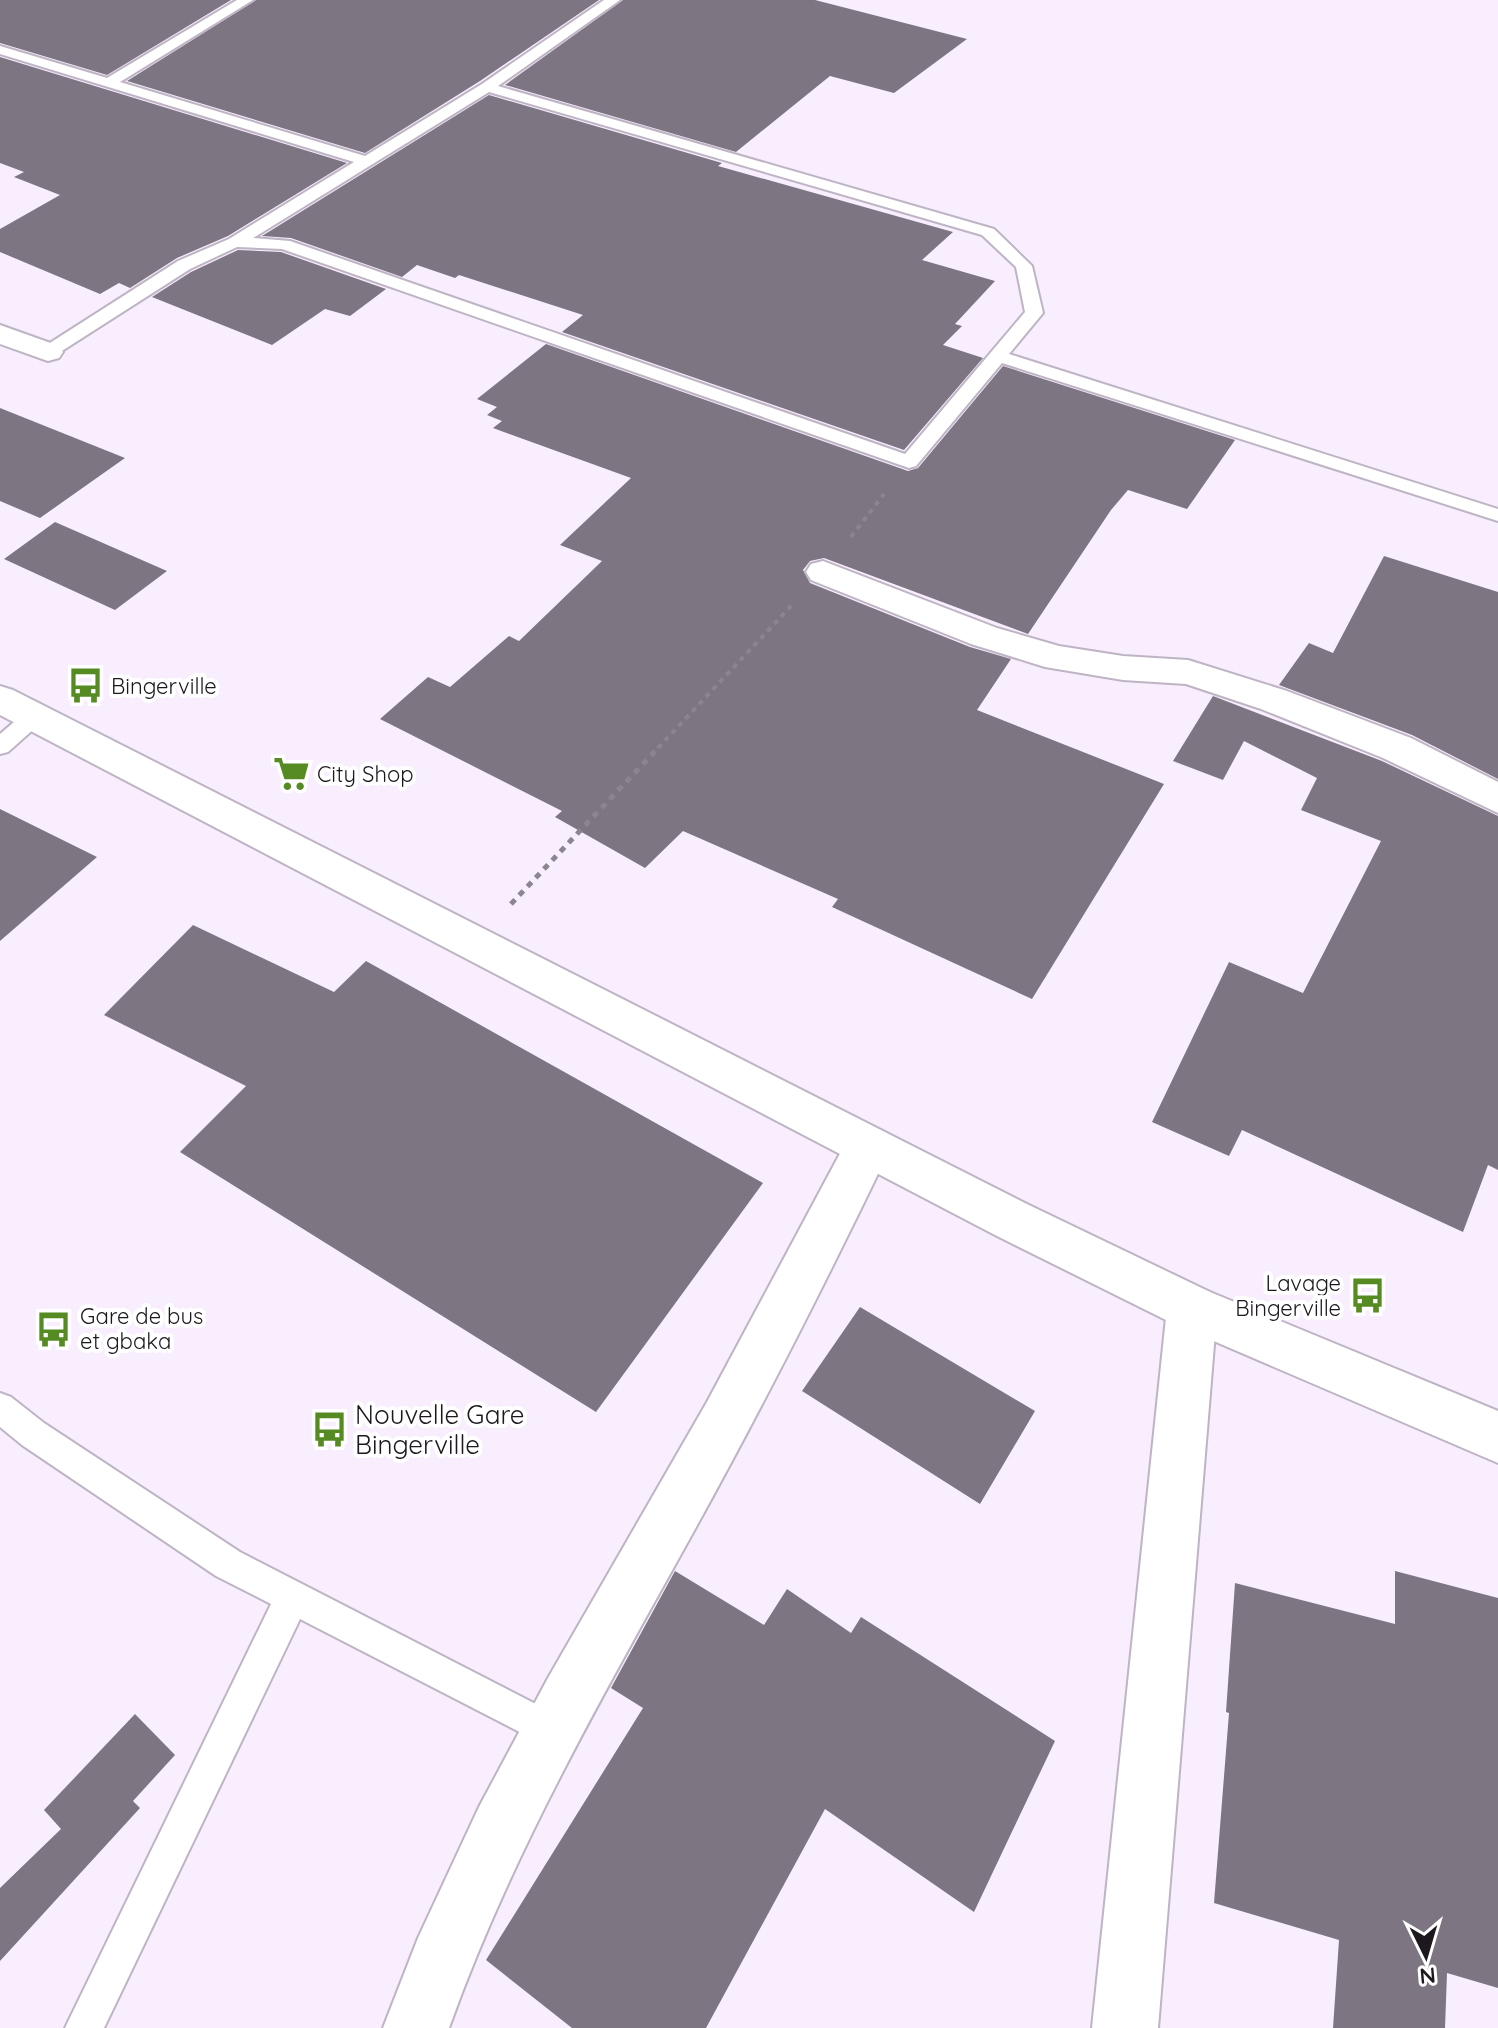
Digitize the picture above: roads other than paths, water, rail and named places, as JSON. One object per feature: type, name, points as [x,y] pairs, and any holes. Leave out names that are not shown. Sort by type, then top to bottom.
[{"type":"street","points":[[0,334],[48,352]]},
{"type":"street","points":[[823,572],[984,636],[1058,658],[1123,668],[1188,672],[1259,695],[1397,748],[1498,799]]},
{"type":"street","points":[[18,707],[868,1147],[1192,1308],[1498,1437]]},
{"type":"street","points":[[416,2028],[440,1957],[551,1730],[679,1506],[868,1147]]},
{"type":"street","points":[[1125,2028],[1192,1308]]},
{"type":"lane","points":[[108,83],[246,0]]},
{"type":"lane","points":[[48,352],[184,265],[235,242],[487,87],[613,0]]},
{"type":"lane","points":[[0,50],[367,161]]},
{"type":"lane","points":[[235,242],[284,244],[909,462],[1034,313],[1024,266],[988,232],[487,87]]},
{"type":"lane","points":[[999,356],[1498,515]]},
{"type":"lane","points":[[0,746],[18,707]]},
{"type":"lane","points":[[0,1408],[33,1434],[228,1564],[551,1730]]},
{"type":"lane","points":[[84,2028],[293,1596]]},
{"type":"place","name":"Bingerville","points":[[85,686]]},
{"type":"place","name":"City Shop","points":[[291,774]]},
{"type":"place","name":"Lavage Bingerville","points":[[1367,1296]]},
{"type":"place","name":"Gare de bus et gbaka","points":[[54,1329]]},
{"type":"place","name":"Nouvelle Gare Bingerville","points":[[329,1429]]}]
